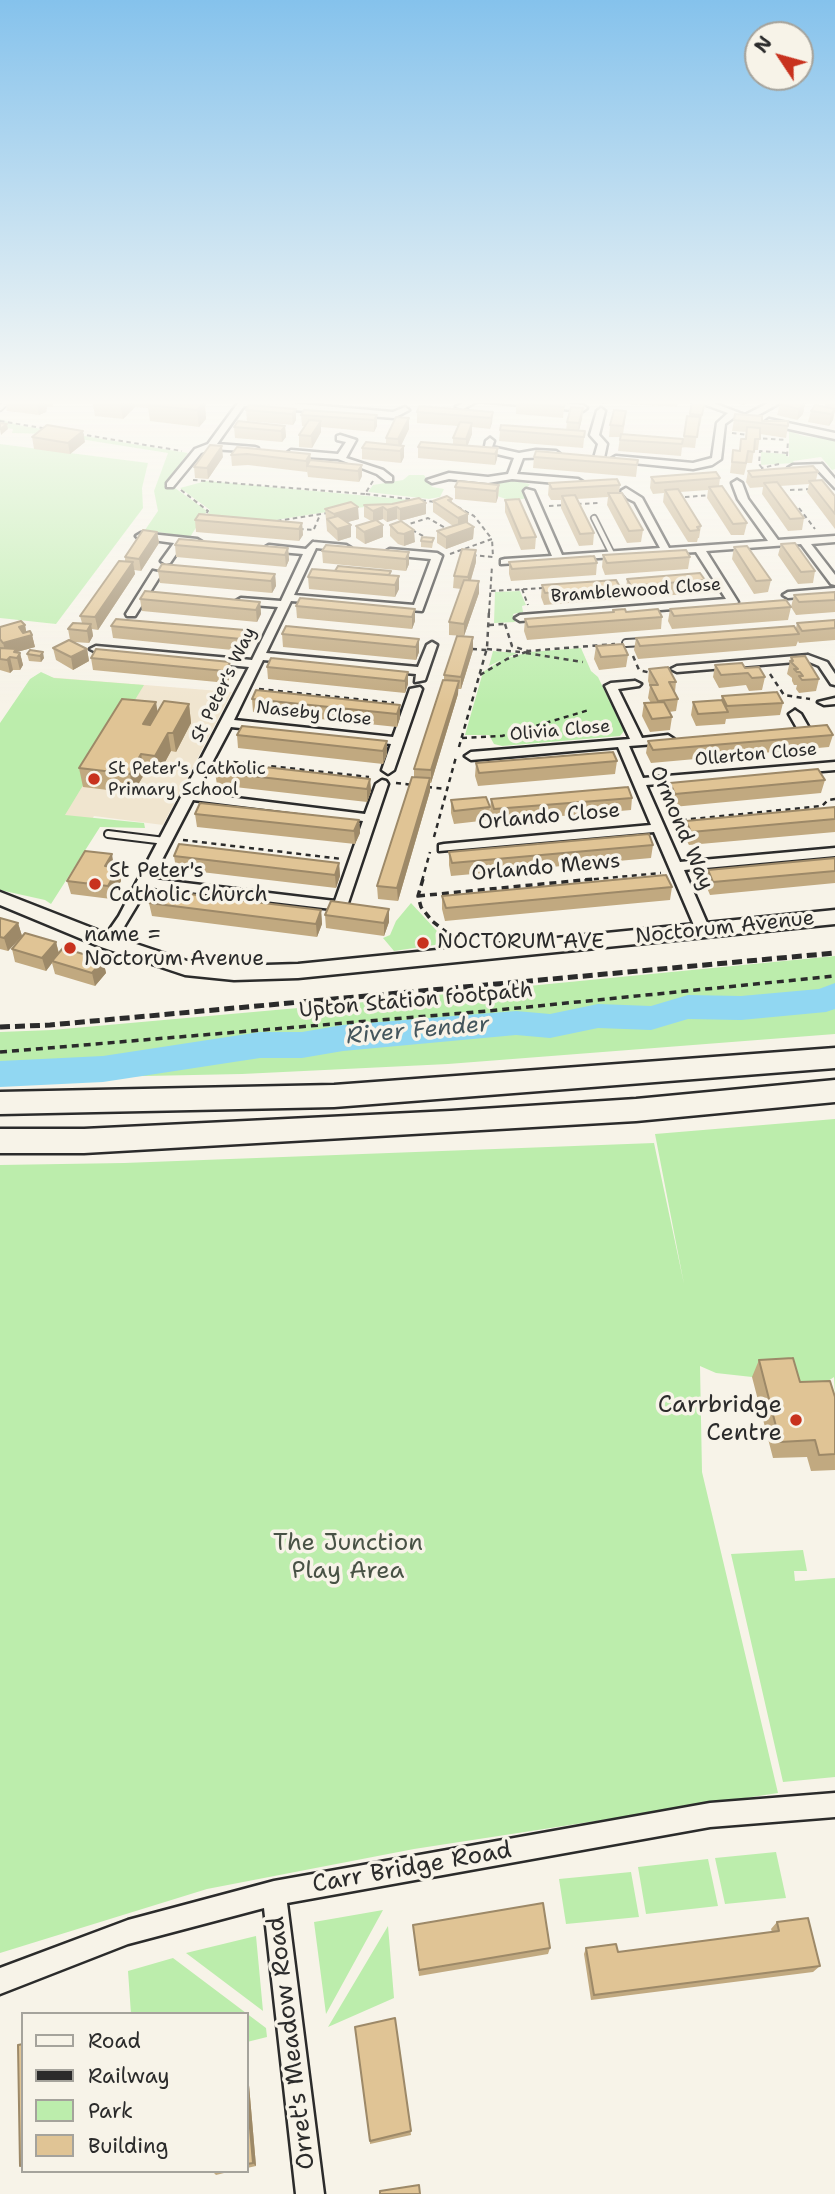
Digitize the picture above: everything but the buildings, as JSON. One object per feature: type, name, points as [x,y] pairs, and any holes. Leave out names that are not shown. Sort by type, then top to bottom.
[{"type":"highway","points":[[0,1103],[334,1096],[835,1058]]},
{"type":"highway","points":[[0,1141],[85,1141],[452,1122],[636,1110],[835,1091]]},
{"type":"street","points":[[531,501],[558,558]]},
{"type":"street","points":[[640,501],[666,551]]},
{"type":"street","points":[[747,501],[775,543]]},
{"type":"street","points":[[141,536],[214,543]]},
{"type":"street","points":[[505,562],[835,539]]},
{"type":"street","points":[[166,561],[180,540]]},
{"type":"street","points":[[804,541],[835,582]]},
{"type":"street","points":[[251,547],[309,552],[313,545],[352,549]]},
{"type":"street","name":"Bramblewood Close","points":[[520,618],[733,602],[699,548]]},
{"type":"street","points":[[228,599],[418,609],[437,556],[378,551]]},
{"type":"street","name":"St Peter's Way","points":[[108,942],[143,882],[227,723],[309,552]]},
{"type":"street","points":[[131,614],[158,573]]},
{"type":"street","points":[[788,595],[835,591]]},
{"type":"street","points":[[145,593],[159,594]]},
{"type":"street","name":"Naseby Close","points":[[388,770],[432,645]]},
{"type":"street","points":[[96,649],[422,671]]},
{"type":"street","points":[[677,669],[697,672],[763,662],[814,660],[823,664],[835,682]]},
{"type":"street","name":"Olivia Close","points":[[635,684],[609,682],[638,742]]},
{"type":"street","points":[[790,729],[808,727],[795,714]]},
{"type":"street","name":"Naseby Close","points":[[227,723],[398,741]]},
{"type":"street","name":"Olivia Close","points":[[482,738],[485,755]]},
{"type":"street","name":"Olivia Close","points":[[471,756],[679,738]]},
{"type":"street","name":"Ormond Way","points":[[622,743],[702,930]]},
{"type":"street","name":"Ollerton Close","points":[[638,782],[835,766]]},
{"type":"street","points":[[143,882],[340,906],[353,856],[389,784]]},
{"type":"street","points":[[188,796],[370,818]]},
{"type":"street","name":"Orlando Close","points":[[444,848],[657,825]]},
{"type":"street","points":[[676,869],[835,852]]},
{"type":"street","name":"Noctorum Avenue","points":[[0,898],[108,942],[185,968],[234,973],[298,971],[835,917]]},
{"type":"street","name":"Carr Bridge Road","points":[[0,1981],[128,1932],[274,1893],[710,1815],[835,1805]]},
{"type":"street","name":"Orret's Meadow Road","points":[[274,1893],[310,2194]]},
{"type":"lane","points":[[594,518],[612,554]]},
{"type":"lane","points":[[626,643],[650,641],[649,639]]},
{"type":"lane","points":[[108,834],[166,839]]},
{"type":"path","points":[[196,501],[208,511],[201,521]]},
{"type":"path","points":[[410,505],[425,501]]},
{"type":"path","points":[[544,501],[600,503]]},
{"type":"path","points":[[437,556],[452,554],[493,557],[492,539],[474,516],[446,504]]},
{"type":"path","points":[[799,508],[822,540]]},
{"type":"path","points":[[278,521],[334,512]]},
{"type":"path","points":[[430,542],[403,526],[428,519],[451,531],[440,535]]},
{"type":"path","points":[[289,528],[315,530]]},
{"type":"path","points":[[452,554],[492,539]]},
{"type":"path","points":[[491,591],[546,587]]},
{"type":"path","points":[[522,589],[528,605]]},
{"type":"path","points":[[505,624],[512,646],[525,652]]},
{"type":"path","points":[[480,675],[525,652],[626,643],[639,670],[667,675],[678,674],[677,669]]},
{"type":"path","points":[[473,649],[525,652],[583,662]]},
{"type":"path","points":[[763,662],[784,695],[830,701]]},
{"type":"path","points":[[244,688],[410,705]]},
{"type":"path","points":[[462,738],[502,736],[589,710]]},
{"type":"path","points":[[208,759],[384,778],[388,770]]},
{"type":"path","points":[[389,784],[446,789]]},
{"type":"path","points":[[657,825],[822,806],[828,800],[835,799]]},
{"type":"path","points":[[166,839],[353,856]]},
{"type":"path","name":"Orlando Mews","points":[[418,896],[676,869]]},
{"type":"path","name":"Upton Station footpath","points":[[0,1052],[488,1011],[835,976]]},
{"type":"shaded area","name":"St Peter's Catholic Primary School","points":[[46,677],[232,692],[163,825],[94,816],[47,896]]},
{"type":"green space","points":[[0,501],[143,501],[143,508],[56,624],[0,618]]},
{"type":"green space","points":[[156,501],[194,501],[207,511],[190,537],[145,530],[158,511]]},
{"type":"green space","points":[[198,501],[419,501],[346,509],[250,524],[204,520],[210,510]]},
{"type":"green space","points":[[520,591],[526,605],[522,606],[523,612],[513,614],[515,622],[494,623],[495,592]]},
{"type":"green space","points":[[581,648],[624,731],[620,736],[502,746],[494,744],[489,735],[465,735],[483,672],[503,659],[489,666],[493,651],[517,653],[505,659],[529,652]]},
{"type":"green space","points":[[41,672],[54,678],[144,685],[65,815],[144,823],[145,828],[100,827],[51,904],[45,900],[0,890],[0,723],[30,679]]},
{"type":"green space","points":[[411,903],[448,943],[394,951],[383,938],[390,935],[396,921]]},
{"type":"green space","points":[[835,956],[835,1034],[448,1064],[242,1074],[0,1079],[0,1032],[52,1030],[365,1002]]},
{"type":"green space","name":"The Junction Play Area","points":[[835,1119],[835,1397],[834,1377],[813,1391],[786,1376],[752,1377],[716,1373],[700,1366],[702,1472],[778,1793],[414,1849],[207,1889],[0,1953],[0,1165],[124,1163],[654,1143],[684,1284],[655,1134]]},
{"type":"green space","points":[[803,1550],[807,1571],[794,1571],[795,1581],[835,1578],[835,1777],[783,1782],[731,1554]]},
{"type":"green space","points":[[776,1852],[786,1898],[725,1904],[715,1858]]},
{"type":"green space","points":[[708,1859],[718,1906],[646,1914],[638,1867]]},
{"type":"green space","points":[[631,1872],[639,1917],[566,1924],[559,1879]]},
{"type":"green space","points":[[383,1910],[326,2014],[314,1922]]},
{"type":"green space","points":[[388,1926],[394,1998],[328,2027]]},
{"type":"green space","points":[[256,1936],[263,2011],[186,1953]]},
{"type":"green space","points":[[173,1958],[245,2012],[131,2012],[128,1971]]},
{"type":"green space","points":[[248,2014],[266,2028],[267,2037],[248,2042]]},
{"type":"waterway","name":"River Fender","points":[[0,1074],[103,1069],[260,1045],[302,1045],[343,1038],[516,1023],[550,1026],[598,1016],[651,1018],[688,1007],[741,1008],[826,1000],[835,995]]},
{"type":"railway","points":[[0,1027],[50,1025],[835,953]]},
{"type":"place","name":"St Peter's Catholic Primary School","points":[[94,779]]},
{"type":"place","name":"St Peter's Catholic Church","points":[[95,884]]},
{"type":"place","name":"NOCTORUM AVE","points":[[423,943]]},
{"type":"place","name":"name = Noctorum Avenue","points":[[70,948]]},
{"type":"place","name":"Carrbridge Centre","points":[[796,1420]]}]
